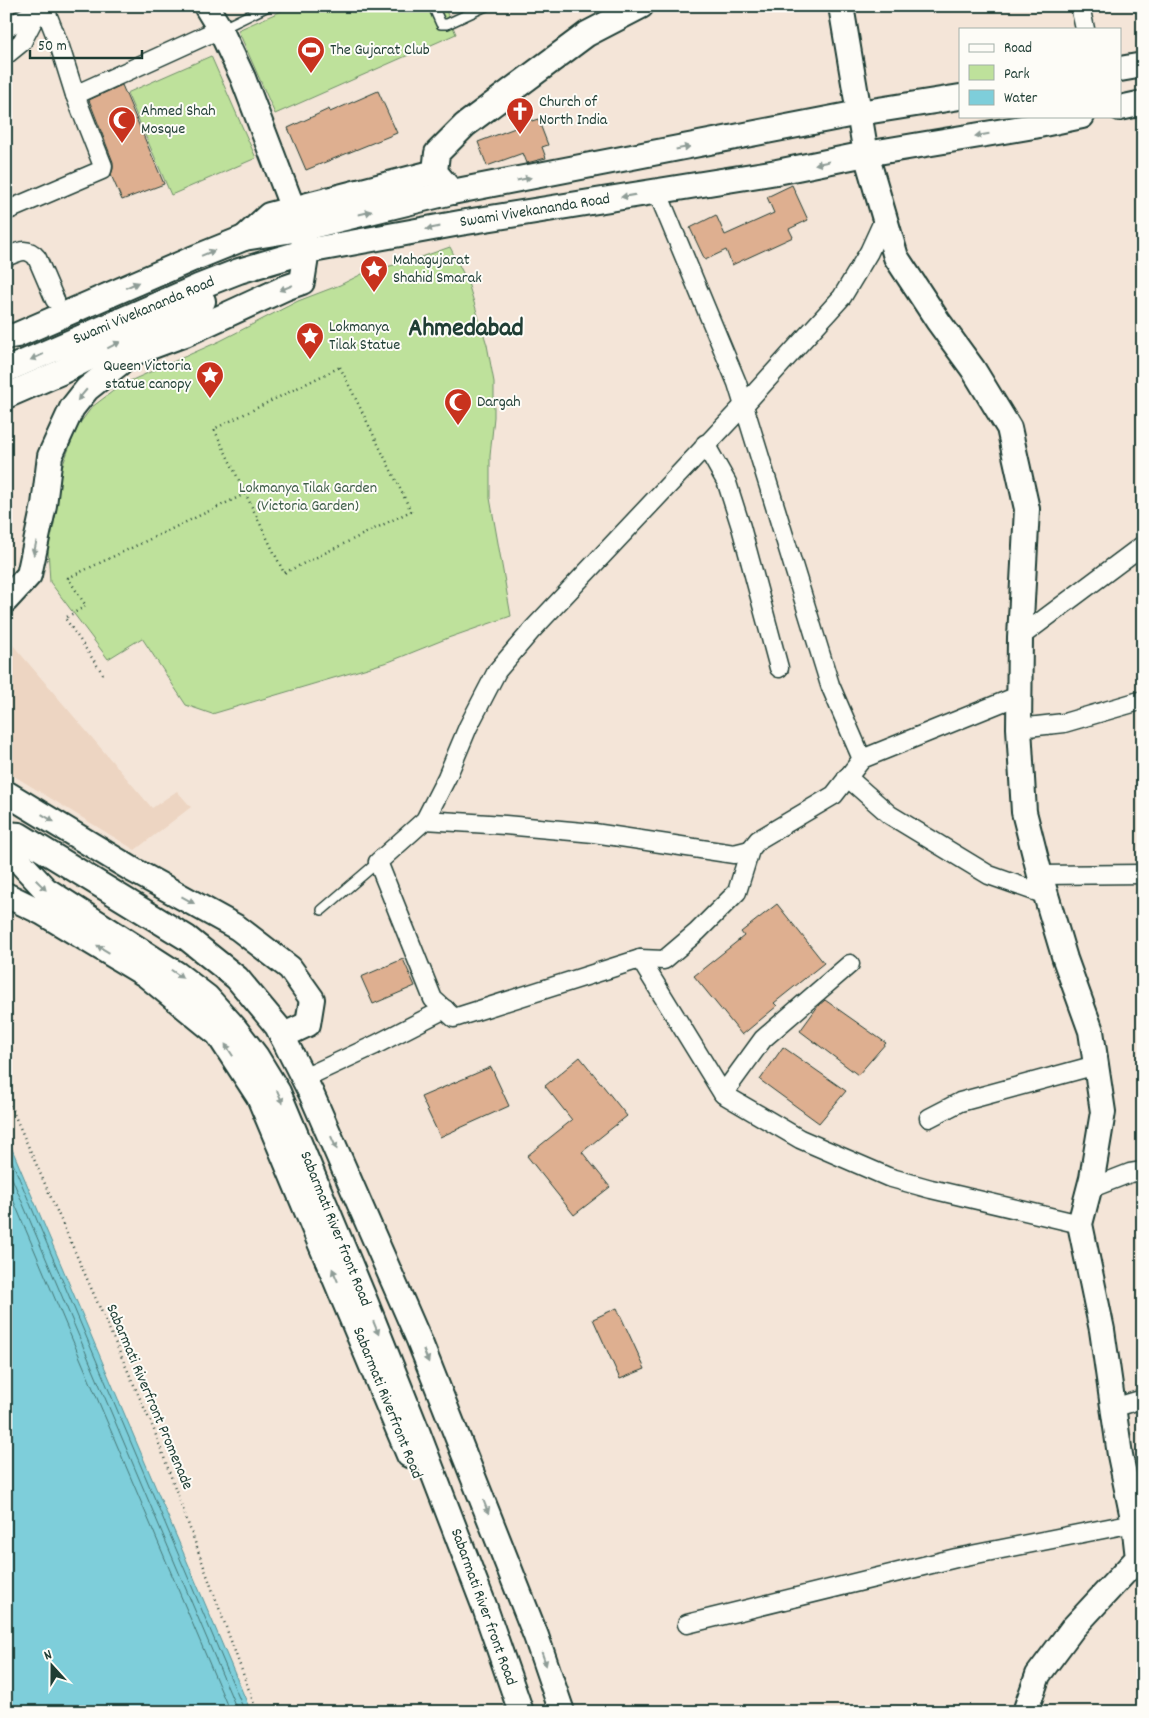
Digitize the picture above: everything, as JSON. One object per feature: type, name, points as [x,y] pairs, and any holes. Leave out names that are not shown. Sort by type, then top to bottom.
[{"type":"main road","points":[[6,600],[29,575],[44,505],[50,456],[72,408],[87,389],[131,354],[185,334],[302,282],[307,251],[296,219],[243,78],[220,29],[206,6]]},
{"type":"main road","points":[[841,6],[866,154],[896,257],[938,321],[973,369],[1008,428],[1027,509],[1020,637],[1020,728],[1024,812],[1065,959],[1091,1031],[1103,1112],[1089,1189],[1080,1224],[1102,1330],[1120,1455],[1140,1558],[1073,1628],[1038,1675],[1025,1712]]},
{"type":"main road","points":[[452,192],[435,172],[437,153],[465,125],[587,34],[629,9]]},
{"type":"main road","points":[[1122,69],[1143,65]]},
{"type":"main road","points":[[6,337],[16,335],[244,238],[269,215],[296,219],[452,192],[859,113],[959,96]]},
{"type":"main road","points":[[1122,108],[1143,103]]},
{"type":"main road","name":"Swami Vivekananda Road","points":[[6,370],[178,295],[240,271],[307,251],[460,223],[777,172],[866,154],[1072,118]]},
{"type":"main road","points":[[296,219],[435,172]]},
{"type":"main road","points":[[6,396],[59,373],[209,297],[240,271]]},
{"type":"main road","points":[[6,792],[133,870],[238,928],[290,968],[312,999],[308,1024],[282,1036]]},
{"type":"main road","points":[[7,849],[19,835],[187,938],[237,978],[277,1026],[304,1078],[420,1340],[536,1636],[562,1712]]},
{"type":"main road","name":"Sabarmati River front Road","points":[[7,849],[45,889],[177,974],[207,997],[256,1056],[278,1092],[417,1431],[485,1608],[521,1712]]},
{"type":"main road","name":"Sabarmati Riverfront Road","points":[[6,895],[43,913],[146,975],[218,1034],[259,1097],[414,1466],[506,1712]]},
{"type":"street","points":[[1080,6],[1085,28]]},
{"type":"street","points":[[6,28],[41,8]]},
{"type":"street","points":[[6,55],[22,42],[41,8]]},
{"type":"street","points":[[6,210],[73,184],[102,170],[103,166],[75,95],[60,47],[41,8]]},
{"type":"street","points":[[75,95],[220,29]]},
{"type":"street","points":[[657,191],[684,252],[744,404],[830,685],[862,759]]},
{"type":"street","points":[[884,217],[869,252],[842,297],[532,630],[497,671],[468,727],[447,777],[425,820],[378,862],[433,999],[454,1018],[640,959],[664,960],[697,932],[737,892],[750,850],[758,840],[834,795],[862,759],[1020,695]]},
{"type":"street","points":[[6,257],[28,250],[33,253],[37,258],[55,300]]},
{"type":"street","points":[[706,444],[727,483],[741,527],[779,668]]},
{"type":"street","points":[[1020,637],[1143,545]]},
{"type":"street","points":[[1020,728],[1064,723],[1143,700]]},
{"type":"street","points":[[848,777],[890,815],[989,875],[1043,885],[1143,874]]},
{"type":"street","points":[[425,820],[505,824],[594,833],[734,854],[750,850]]},
{"type":"street","points":[[640,959],[723,1094],[800,1140],[888,1177],[1080,1224]]},
{"type":"street","points":[[723,1094],[763,1039],[850,964]]},
{"type":"street","points":[[304,1078],[375,1045],[445,1009]]},
{"type":"street","points":[[929,1118],[960,1102],[1096,1065]]},
{"type":"street","points":[[1089,1189],[1130,1173],[1143,1171]]},
{"type":"street","points":[[1113,1408],[1143,1399]]},
{"type":"street","points":[[687,1624],[956,1558],[1134,1523]]},
{"type":"lane","points":[[220,29],[268,6]]},
{"type":"lane","points":[[432,6],[441,24],[447,24],[486,6]]},
{"type":"lane","points":[[322,910],[378,862]]},
{"type":"path","points":[[340,367],[411,511],[284,573],[245,494],[214,429],[340,367]]},
{"type":"path","points":[[103,674],[65,618],[86,606],[68,578],[245,494]]},
{"type":"path","name":"Sabarmati Riverfront Promenade","points":[[6,1096],[154,1430],[257,1712]]},
{"type":"shaded area","points":[[6,637],[152,808],[177,791],[191,807],[135,850],[6,771]]},
{"type":"green space","name":"The Gujarat Club","points":[[293,6],[444,6],[456,34],[275,114],[238,30]]},
{"type":"green space","points":[[211,56],[256,158],[171,195],[127,93]]},
{"type":"green space","name":"Lokmanya Tilak Garden (Victoria Garden)","points":[[450,247],[468,283],[487,345],[494,382],[490,498],[511,616],[448,638],[391,661],[212,714],[186,705],[142,638],[108,659],[50,582],[48,548],[62,467],[77,427],[92,407],[121,385],[220,341],[298,301],[340,285],[364,273],[416,259]]},
{"type":"water","points":[[6,1135],[251,1712],[6,1712]]},
{"type":"building","name":"Ahmed Shah Mosque","points":[[122,85],[164,184],[122,200],[111,175],[113,162],[89,100]]},
{"type":"building","points":[[378,91],[397,133],[306,170],[288,128],[329,109],[330,112]]},
{"type":"building","name":"Church of North India","points":[[529,113],[532,121],[538,119],[548,145],[542,147],[546,158],[527,163],[523,153],[487,166],[478,142],[515,128],[512,120]]},
{"type":"building","points":[[792,185],[808,220],[789,229],[793,237],[732,265],[726,250],[705,260],[690,228],[716,215],[725,235],[774,213],[767,197]]},
{"type":"building","points":[[777,904],[824,963],[774,1003],[777,1006],[742,1035],[694,976],[744,936],[741,932]]},
{"type":"building","points":[[403,959],[415,986],[373,1004],[361,977]]},
{"type":"building","points":[[825,1000],[886,1043],[858,1075],[800,1031],[818,1006]]},
{"type":"building","points":[[783,1047],[846,1091],[819,1123],[760,1080]]},
{"type":"building","points":[[580,1057],[627,1116],[582,1152],[610,1187],[574,1215],[527,1156],[572,1120],[545,1086]]},
{"type":"building","points":[[491,1067],[509,1106],[440,1137],[421,1097]]},
{"type":"building","points":[[617,1308],[645,1369],[620,1379],[593,1319]]},
{"type":"place","name":"The Gujarat Club","points":[[311,74]]},
{"type":"place","name":"Church of North India","points":[[520,135]]},
{"type":"place","name":"Ahmed Shah Mosque","points":[[122,144]]},
{"type":"place","name":"Mahagujarat Shahid Smarak","points":[[374,293]]},
{"type":"place","name":"Lokmanya Tilak Statue","points":[[310,360]]},
{"type":"place","name":"Queen Victoria statue canopy","points":[[210,399]]},
{"type":"place","name":"Dargah","points":[[458,426]]},
{"type":"district","name":"Ahmedabad","points":[[466,329]]}]
